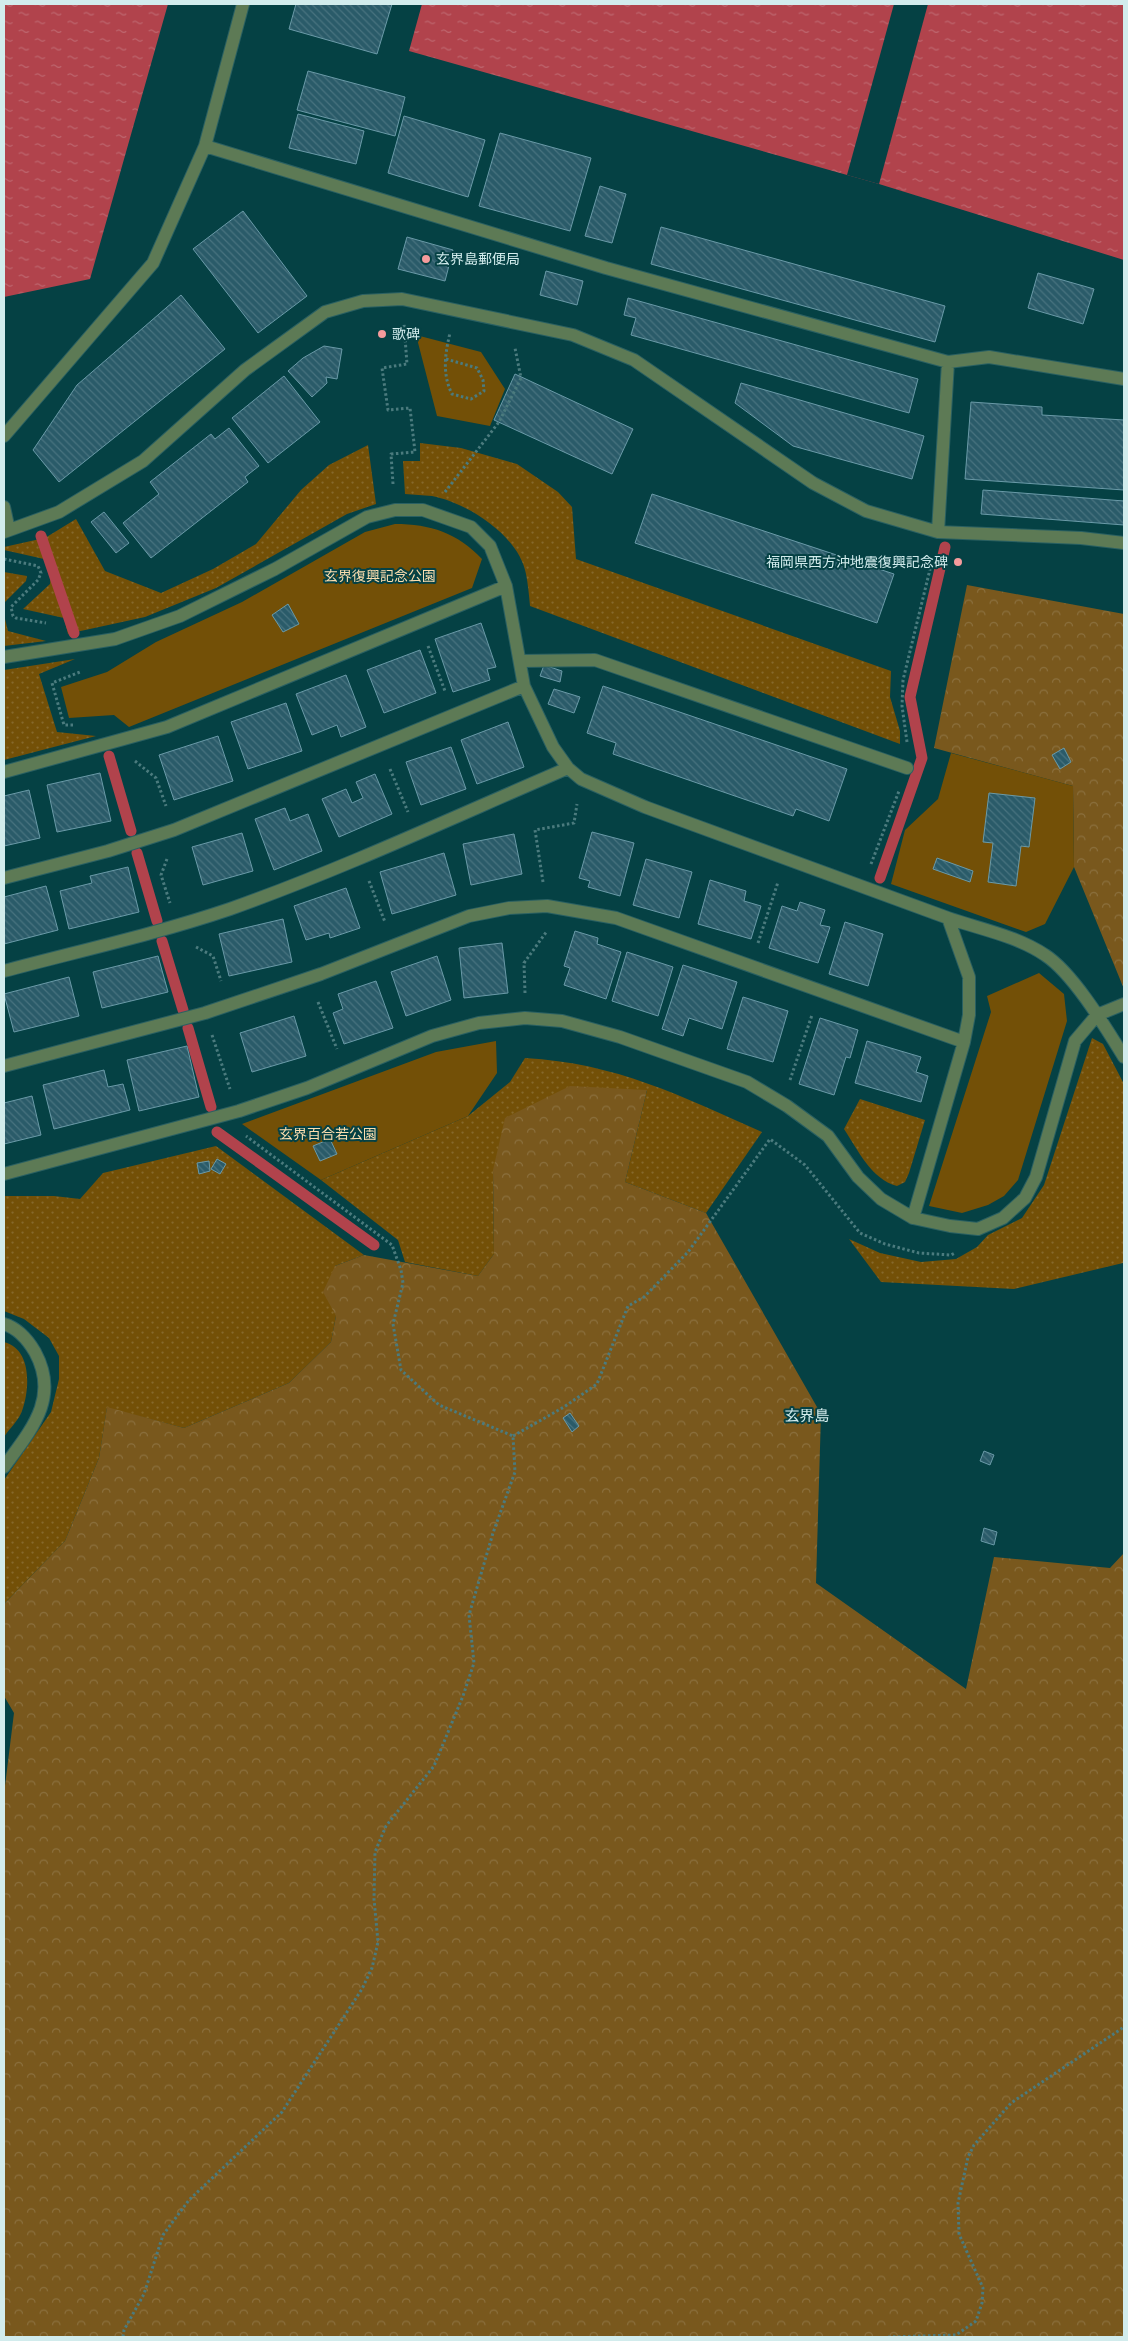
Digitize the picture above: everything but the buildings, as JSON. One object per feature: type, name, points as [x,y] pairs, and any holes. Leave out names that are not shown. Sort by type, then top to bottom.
[{"type":"street","points":[[4,436],[153,263],[205,146],[243,4]]},
{"type":"street","points":[[205,146],[606,268],[948,362],[989,358],[1124,379]]},
{"type":"street","points":[[4,508],[6,531],[59,512],[143,460],[245,370],[325,312],[363,301],[402,299],[573,335],[634,360],[813,483],[866,511],[938,532],[1081,538],[1124,543]]},
{"type":"street","points":[[938,532],[948,362]]},
{"type":"street","points":[[4,657],[115,639],[180,616],[275,570],[367,517],[395,510],[423,510],[471,527],[490,546],[506,586],[524,686],[554,747],[568,768],[582,779],[645,807],[948,918],[1026,944],[1046,956],[1064,973],[1097,1015],[1124,1057]]},
{"type":"street","points":[[4,772],[167,727],[506,586]]},
{"type":"street","points":[[520,662],[596,660],[907,768]]},
{"type":"street","points":[[4,878],[108,851],[174,830],[524,686]]},
{"type":"street","points":[[4,971],[178,925],[230,908],[360,857],[568,768]]},
{"type":"street","points":[[4,1066],[205,1013],[309,978],[469,916],[509,908],[547,906],[616,918],[964,1042]]},
{"type":"street","points":[[913,1218],[964,1042],[969,1015],[969,977],[948,918]]},
{"type":"street","points":[[4,1174],[233,1112],[308,1088],[432,1036],[479,1023],[516,1019],[562,1021],[620,1037],[747,1082],[787,1106],[828,1136],[858,1177],[881,1199],[913,1218],[950,1226],[978,1229],[1003,1218],[1025,1198],[1036,1177],[1075,1041],[1097,1015],[1124,1004]]},
{"type":"street","points":[[4,1324],[11,1326],[29,1342],[41,1363],[46,1384],[42,1411],[4,1467]]},
{"type":"path","points":[[395,510],[391,454],[415,452],[410,408],[388,410],[382,368],[407,364],[402,299]]},
{"type":"path","points":[[429,513],[499,422],[521,378],[510,322]]},
{"type":"path","points":[[446,348],[446,359],[446,382],[452,394],[470,398],[484,391],[483,380],[477,368],[446,359]]},
{"type":"path","points":[[863,886],[910,761],[902,706],[903,680],[938,532]]},
{"type":"path","points":[[4,559],[38,566],[41,573],[38,580],[12,607],[13,616],[58,625],[62,649]]},
{"type":"path","points":[[419,622],[449,700]]},
{"type":"path","points":[[82,724],[64,725],[52,683],[89,669]]},
{"type":"path","points":[[123,738],[128,756],[156,778],[174,830],[174,844],[161,876],[184,941],[213,956],[229,1005]]},
{"type":"path","points":[[381,745],[410,819]]},
{"type":"path","points":[[360,857],[386,924]]},
{"type":"path","points":[[757,944],[787,858]]},
{"type":"path","points":[[309,978],[339,1053]]},
{"type":"path","points":[[789,1084],[820,990]]},
{"type":"path","points":[[205,1013],[227,1082],[235,1128],[392,1245],[401,1270],[403,1283],[393,1324],[401,1370],[439,1405],[513,1436]]},
{"type":"path","points":[[513,1436],[564,1407],[597,1384],[628,1306],[644,1297],[688,1252],[770,1138],[805,1165],[860,1233]]},
{"type":"path","points":[[123,2337],[124,2330],[144,2294],[163,2235],[189,2200],[282,2112],[362,1989],[372,1968],[378,1942],[374,1899],[375,1852],[386,1826],[434,1766],[463,1696],[474,1663],[469,1615],[493,1533],[515,1472],[513,1436]]},
{"type":"path","points":[[888,2337],[956,2335],[976,2321],[982,2303],[984,2288],[959,2234],[958,2203],[968,2157],[974,2146],[1011,2104],[1124,2027]]},
{"type":"green space","points":[[416,335],[481,352],[505,389],[490,426],[437,416]]},
{"type":"green space","points":[[420,443],[461,448],[517,464],[558,492],[572,507],[576,559],[891,671],[890,697],[900,731],[900,744],[530,606],[526,574],[521,560],[503,534],[490,523],[461,506],[432,496],[405,494],[403,461],[420,461]]},
{"type":"green space","points":[[368,445],[376,504],[347,514],[216,588],[145,617],[76,632],[45,538],[76,519],[105,571],[161,593],[213,569],[256,544],[301,490],[329,465]]},
{"type":"green space","name":"玄界復興記念公園","points":[[395,524],[432,528],[453,536],[473,550],[482,559],[472,588],[129,727],[114,715],[69,718],[61,687],[107,672],[156,642],[242,602],[365,532]]},
{"type":"green space","points":[[40,539],[72,633],[68,634],[64,618],[23,609],[50,584],[51,572],[44,559],[4,550],[4,547]]},
{"type":"green space","points":[[4,572],[27,576],[26,581],[5,602],[4,611]]},
{"type":"green space","points":[[967,585],[1124,614],[1124,989],[1074,867],[1073,786],[934,748]]},
{"type":"green space","points":[[4,615],[8,631],[46,641],[4,646]]},
{"type":"green space","points":[[75,659],[39,674],[57,732],[96,736],[4,760],[4,670]]},
{"type":"green space","points":[[951,753],[1073,786],[1074,867],[1045,924],[1026,932],[891,884],[905,830],[938,799]]},
{"type":"green space","points":[[1039,973],[1064,994],[1067,1021],[1018,1180],[1004,1196],[988,1205],[962,1213],[929,1206],[991,1012],[987,996]]},
{"type":"green space","points":[[1092,1038],[1103,1044],[1124,1084],[1123,1263],[1014,1289],[881,1282],[849,1239],[880,1253],[921,1262],[956,1259],[977,1247],[988,1235],[1022,1218],[1044,1185]]},
{"type":"green space","name":"玄界百合若公園","points":[[496,1041],[497,1073],[468,1116],[321,1180],[242,1124],[436,1052]]},
{"type":"green space","points":[[525,1058],[558,1061],[619,1074],[675,1094],[762,1132],[706,1213],[625,1182],[647,1090],[493,1170],[494,1254],[478,1276],[405,1262],[398,1240],[321,1180],[468,1116],[510,1082]]},
{"type":"green space","points":[[570,1086],[647,1090],[625,1182],[706,1213],[821,1414],[816,1583],[966,1689],[994,1557],[1110,1568],[1124,1553],[1124,2337],[4,2337],[4,1794],[14,1713],[4,1696],[4,1604],[65,1541],[99,1458],[107,1407],[184,1428],[289,1383],[331,1342],[336,1316],[323,1292],[335,1266],[364,1255],[478,1276],[494,1254],[493,1170],[505,1118]]},
{"type":"green space","points":[[860,1099],[925,1120],[909,1173],[905,1182],[897,1186],[880,1177],[872,1170],[844,1129]]},
{"type":"green space","points":[[216,1146],[364,1255],[335,1266],[336,1316],[331,1342],[289,1383],[184,1428],[107,1408],[99,1458],[65,1541],[4,1604],[4,1480],[51,1412],[59,1379],[59,1356],[49,1338],[24,1319],[4,1311],[4,1196],[54,1196],[80,1199],[103,1173]]},
{"type":"green space","points":[[4,1342],[13,1346],[20,1353],[24,1361],[27,1392],[19,1418],[4,1437]]},
{"type":"water","points":[[4,4],[168,4],[90,279],[4,297]]},
{"type":"water","points":[[422,4],[1124,4],[1124,260],[879,184],[409,51]]},
{"type":"pier","points":[[894,4],[928,4],[879,184],[847,175]]},
{"type":"waterway","points":[[41,536],[74,633]]},
{"type":"waterway","points":[[880,878],[922,758],[910,697],[945,547]]},
{"type":"waterway","points":[[109,756],[131,831]]},
{"type":"waterway","points":[[137,853],[157,921]]},
{"type":"waterway","points":[[162,941],[183,1010]]},
{"type":"waterway","points":[[188,1028],[211,1107]]},
{"type":"waterway","points":[[217,1132],[374,1245]]},
{"type":"place","name":"玄界島郵便局","points":[[426,259]]},
{"type":"place","name":"歌碑","points":[[382,334]]},
{"type":"place","name":"福岡県西方沖地震復興記念碑","points":[[958,562]]},
{"type":"district","name":"玄界島","points":[[807,1416]]}]
